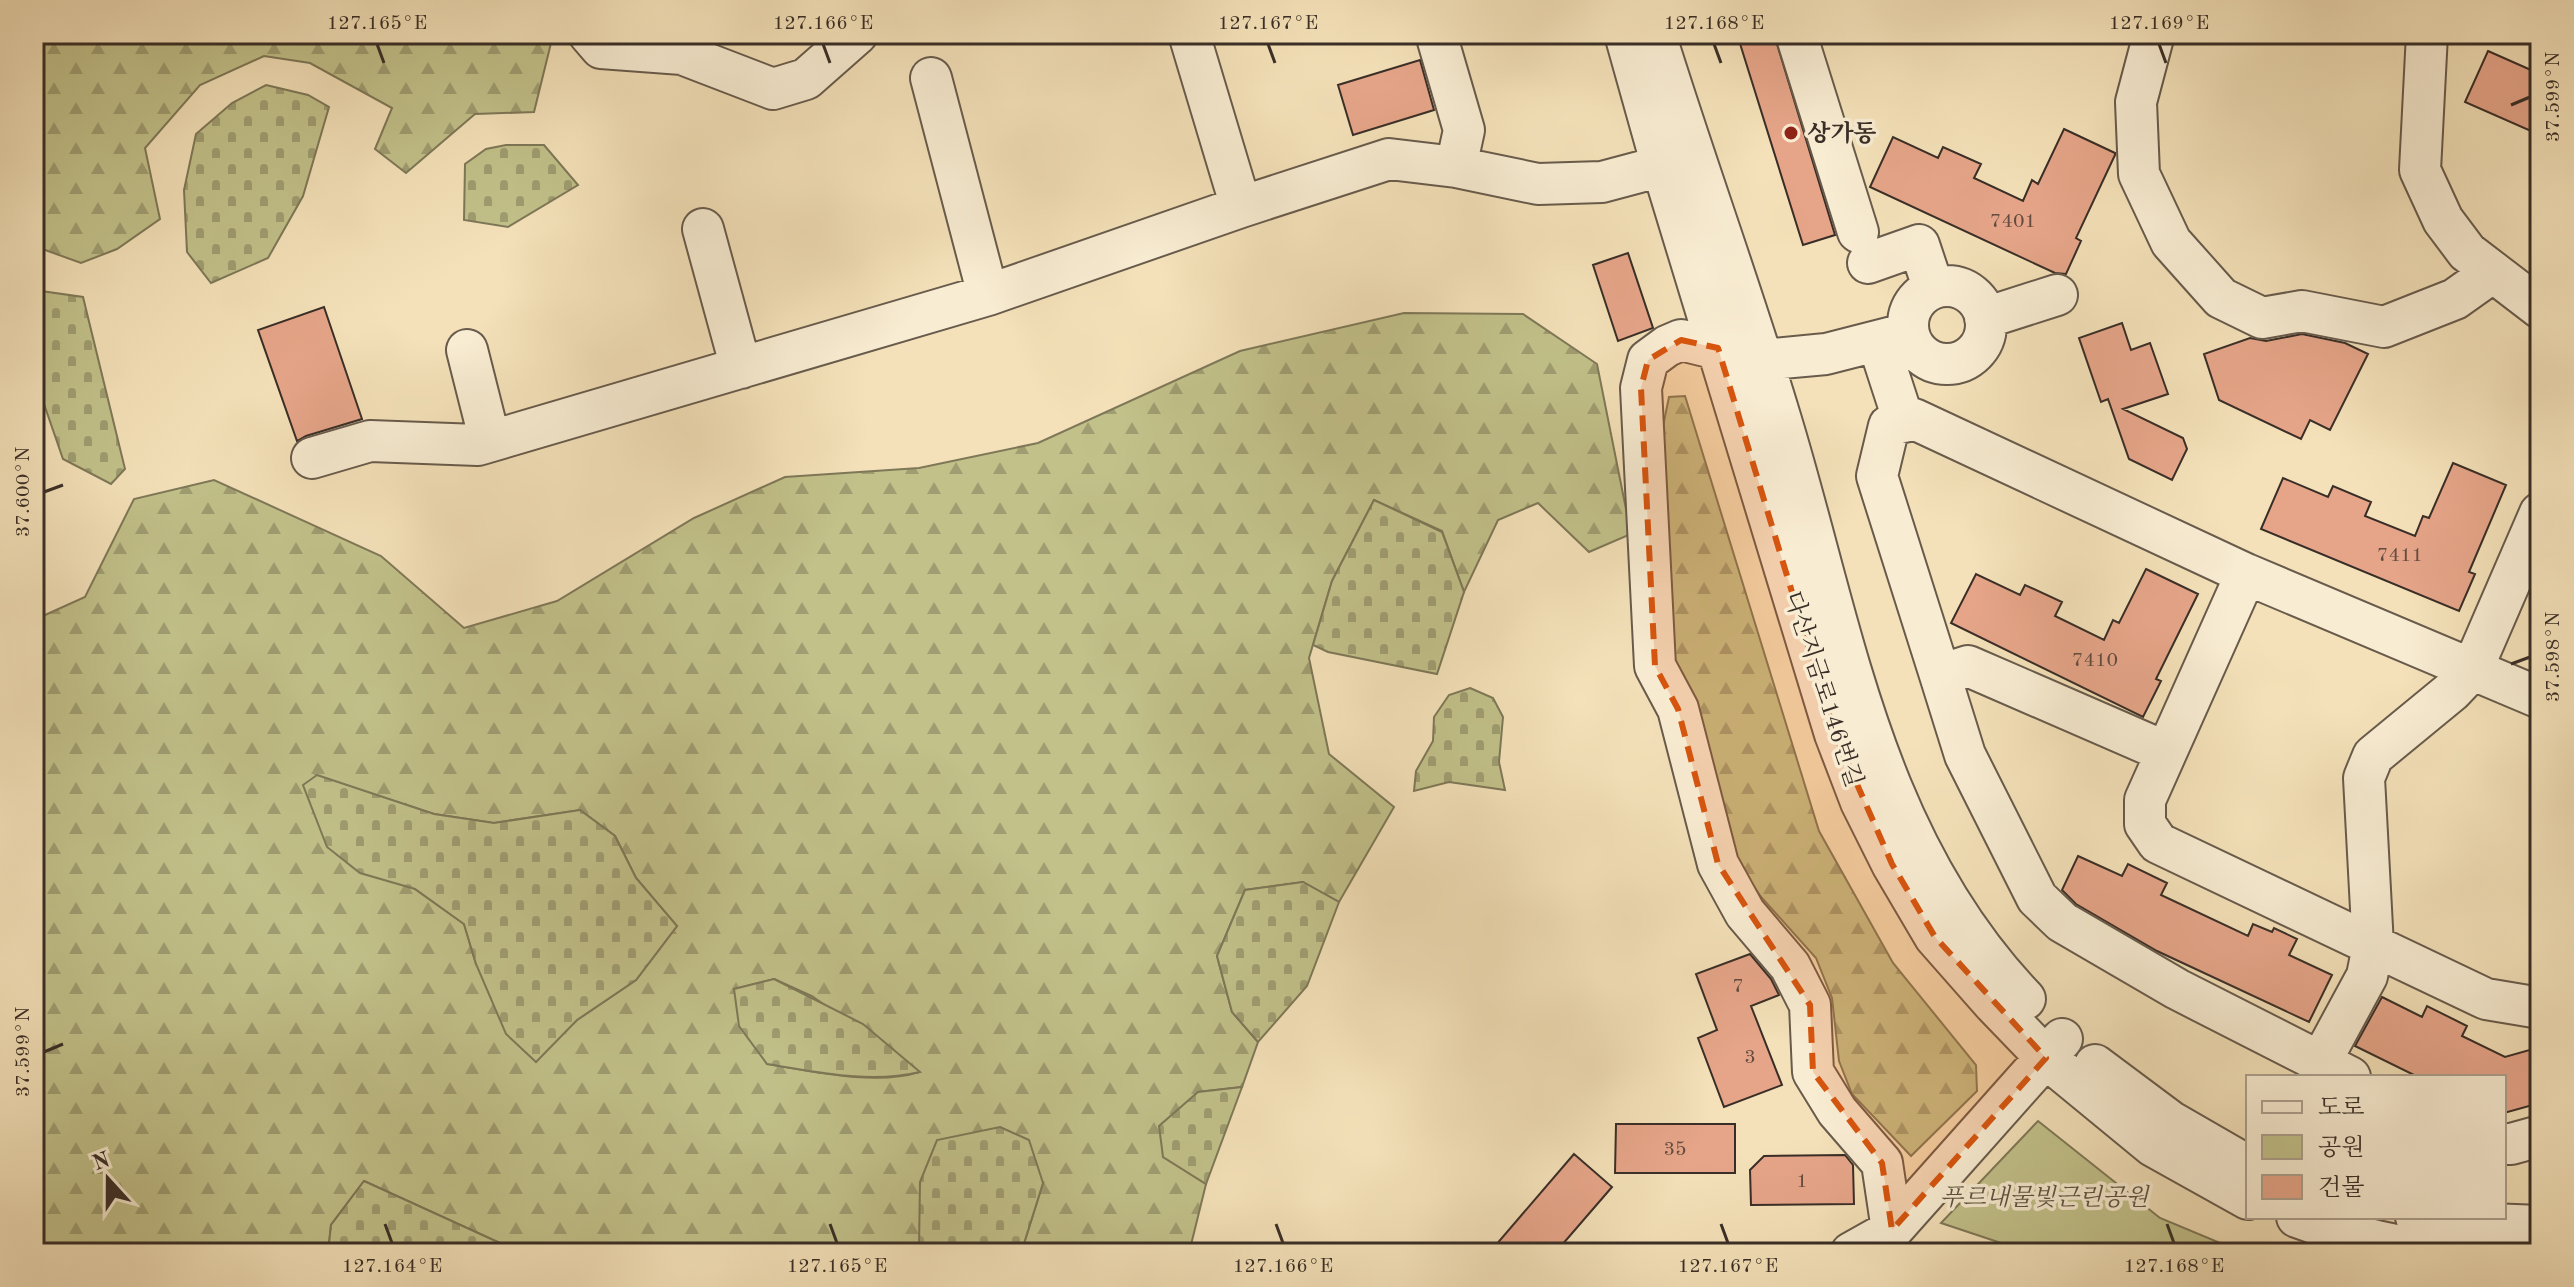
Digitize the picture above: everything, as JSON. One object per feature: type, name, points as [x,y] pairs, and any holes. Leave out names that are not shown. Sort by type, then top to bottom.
[{"type":"street","points":[[589,34],[601,48],[682,54],[773,89],[806,79],[857,34]]},
{"type":"street","points":[[1189,34],[1241,207]]},
{"type":"street","points":[[1436,34],[1464,130],[1456,167]]},
{"type":"street","name":"다산지금로146번길","points":[[1625,34],[1662,166],[1835,734],[1861,802],[1892,864],[1935,937],[1994,1004],[2055,1048],[2108,1076],[2170,1121],[2246,1165]]},
{"type":"street","name":"다산지금로146번길","points":[[1655,34],[1762,360],[1866,722],[1891,790],[1918,848],[1961,920],[2012,985],[2055,1048],[2153,1146],[2246,1198]]},
{"type":"street","points":[[1796,34],[1863,247],[1919,245],[1933,287]]},
{"type":"street","points":[[2427,34],[2420,170],[2443,220],[2467,252],[2540,308]]},
{"type":"street","points":[[2147,37],[2136,102],[2139,174],[2171,242],[2221,298],[2262,318],[2302,311],[2384,327],[2455,299],[2493,272]]},
{"type":"street","points":[[931,78],[988,295]]},
{"type":"street","points":[[312,458],[370,441],[478,445],[988,295],[1389,159],[1456,167],[1538,184],[1602,182],[1662,166]]},
{"type":"street","points":[[703,229],[741,368]]},
{"type":"street","points":[[1892,1230],[1882,1163],[1837,1111],[1813,1072],[1810,1005],[1790,966],[1745,913],[1718,864],[1678,709],[1655,666],[1641,388],[1648,360],[1681,340],[1762,360],[1826,354],[1893,338],[1932,361],[1950,364],[1968,358],[1981,344],[1985,318],[1982,307],[1970,292],[1952,285],[1933,287],[1917,298],[1893,338],[1904,422]]},
{"type":"street","points":[[1985,318],[2057,295]]},
{"type":"street","points":[[467,350],[490,441]]},
{"type":"street","points":[[2537,527],[2472,670],[2452,691],[2373,756],[2364,778],[2373,946],[2367,976],[2336,1069],[2177,989],[2062,922],[2037,898],[1965,755],[1877,476],[1889,426],[1914,419],[2246,574],[2472,670],[2540,698]]},
{"type":"street","points":[[2246,574],[2145,800],[2145,824],[2158,843],[2486,999],[2534,1007],[2540,1005]]},
{"type":"street","points":[[1940,675],[1968,666],[2166,752]]},
{"type":"street","points":[[1851,1253],[1892,1230],[2055,1048]]},
{"type":"street","points":[[2506,1144],[2540,1136]]},
{"type":"street","points":[[2302,1219],[2425,1251],[2454,1253]]},
{"type":"street","points":[[2426,1219],[2540,1226]]},
{"type":"highlighted area","points":[[1681,340],[1718,348],[1835,734],[1892,864],[1935,937],[2046,1058],[1892,1230],[1882,1163],[1813,1072],[1810,1005],[1718,864],[1678,709],[1655,666],[1641,388],[1648,360]]},
{"type":"green space","points":[[34,34],[546,34],[552,39],[534,112],[475,114],[406,173],[375,149],[392,108],[310,63],[264,56],[200,85],[145,148],[160,219],[117,249],[81,263],[34,246]]},
{"type":"green space","points":[[266,85],[308,95],[329,107],[303,196],[268,258],[211,283],[187,252],[184,190],[196,134],[232,103]]},
{"type":"green space","points":[[506,145],[544,145],[578,185],[508,227],[464,220],[465,164],[486,149]]},
{"type":"green space","points":[[34,290],[83,297],[125,469],[111,484],[63,459],[34,375]]},
{"type":"green space","points":[[1404,313],[1523,314],[1597,364],[1631,534],[1589,552],[1538,503],[1498,520],[1464,592],[1442,531],[1374,500],[1332,581],[1309,658],[1329,754],[1394,807],[1339,902],[1303,882],[1245,890],[1217,956],[1232,1012],[1258,1042],[1242,1087],[1198,1092],[1163,1157],[1206,1184],[1189,1253],[1021,1253],[1043,1183],[919,1248],[923,1253],[504,1253],[500,1243],[364,1181],[331,1225],[328,1253],[34,1253],[34,620],[85,597],[134,499],[214,480],[381,556],[464,628],[557,601],[694,518],[785,477],[919,468],[1038,443],[1240,351]],"holes":[[[317,776],[434,814],[494,823],[580,810],[615,836],[636,878],[677,926],[636,980],[577,1020],[536,1061],[476,964],[464,924],[415,889]],[[774,979],[812,996],[919,1072],[883,1078],[767,1064],[734,989]]]},
{"type":"green space","points":[[1685,396],[1819,831],[1893,963],[1976,1065],[1977,1091],[1911,1156],[1852,1094],[1839,1061],[1832,998],[1816,958],[1762,898],[1730,854],[1664,665],[1661,436],[1669,397]]},
{"type":"green space","points":[[1374,500],[1442,532],[1464,592],[1437,674],[1328,652],[1313,645],[1332,581]]},
{"type":"green space","points":[[1470,688],[1493,698],[1503,717],[1499,762],[1505,790],[1449,782],[1414,791],[1416,771],[1433,741],[1434,717],[1449,695]]},
{"type":"green space","points":[[317,775],[434,814],[494,823],[580,810],[615,836],[636,878],[677,926],[636,980],[577,1020],[536,1062],[506,1034],[476,964],[464,924],[415,889],[360,873],[327,847],[303,785]]},
{"type":"green space","points":[[1303,882],[1339,902],[1307,986],[1258,1042],[1232,1012],[1217,956],[1245,890]]},
{"type":"green space","points":[[774,979],[863,1024],[920,1072],[863,1077],[767,1064],[739,1026],[734,989]]},
{"type":"green space","points":[[1242,1087],[1206,1184],[1163,1157],[1159,1126],[1198,1092]]},
{"type":"green space","name":"푸르내물빛근린공원","points":[[2038,1121],[2160,1218],[2244,1253],[2031,1253],[1941,1223]]},
{"type":"green space","points":[[1000,1127],[1029,1140],[1043,1183],[1021,1253],[923,1253],[919,1248],[920,1182],[937,1140]]},
{"type":"green space","points":[[364,1181],[500,1243],[504,1253],[328,1253],[331,1225]]},
{"type":"building","name":"상가동","points":[[1737,34],[1774,34],[1835,235],[1803,245]]},
{"type":"building","points":[[2488,51],[2540,74],[2540,135],[2465,102]]},
{"type":"building","points":[[1420,60],[1434,110],[1353,135],[1338,85]]},
{"type":"building","points":[[2064,129],[2115,153],[2076,238],[2081,241],[2066,274],[2055,273],[1870,187],[1893,137],[1938,158],[1943,147],[1981,164],[1974,178],[2023,201],[2032,180],[2038,184]]},
{"type":"building","points":[[1628,253],[1653,328],[1618,341],[1593,265]]},
{"type":"building","points":[[324,307],[362,419],[297,441],[258,330]]},
{"type":"building","points":[[2122,323],[2131,350],[2150,343],[2168,394],[2123,409],[2183,438],[2187,449],[2172,480],[2129,459],[2108,399],[2101,402],[2079,338]]},
{"type":"building","points":[[2302,334],[2345,343],[2368,354],[2330,430],[2310,420],[2301,439],[2219,400],[2204,354],[2250,338],[2266,341]]},
{"type":"building","points":[[2453,463],[2506,485],[2469,572],[2475,574],[2459,611],[2261,529],[2283,478],[2328,497],[2333,486],[2371,502],[2365,516],[2415,536],[2423,516],[2429,518]]},
{"type":"building","points":[[2146,569],[2198,594],[2156,679],[2161,681],[2143,717],[1951,623],[1976,574],[2020,595],[2025,585],[2062,602],[2055,616],[2104,640],[2113,620],[2119,623]]},
{"type":"building","points":[[2078,856],[2122,876],[2128,864],[2167,883],[2161,895],[2248,936],[2253,924],[2272,932],[2274,928],[2297,939],[2289,955],[2332,975],[2309,1022],[2157,951],[2076,904],[2062,890]]},
{"type":"building","points":[[1750,954],[1771,979],[1779,995],[1751,1006],[1782,1085],[1724,1107],[1698,1038],[1717,1030],[1696,974]]},
{"type":"building","points":[[2382,997],[2422,1017],[2427,1006],[2467,1026],[2462,1036],[2505,1057],[2540,1047],[2540,1103],[2506,1112],[2506,1075],[2414,1075],[2355,1046]]},
{"type":"building","points":[[1616,1124],[1735,1124],[1735,1173],[1615,1173]]},
{"type":"building","points":[[1574,1154],[1612,1187],[1555,1253],[1489,1253]]},
{"type":"building","points":[[1845,1155],[1853,1165],[1854,1204],[1751,1205],[1750,1170],[1764,1156]]},
{"type":"place","name":"상가동","points":[[1791,133]]}]
